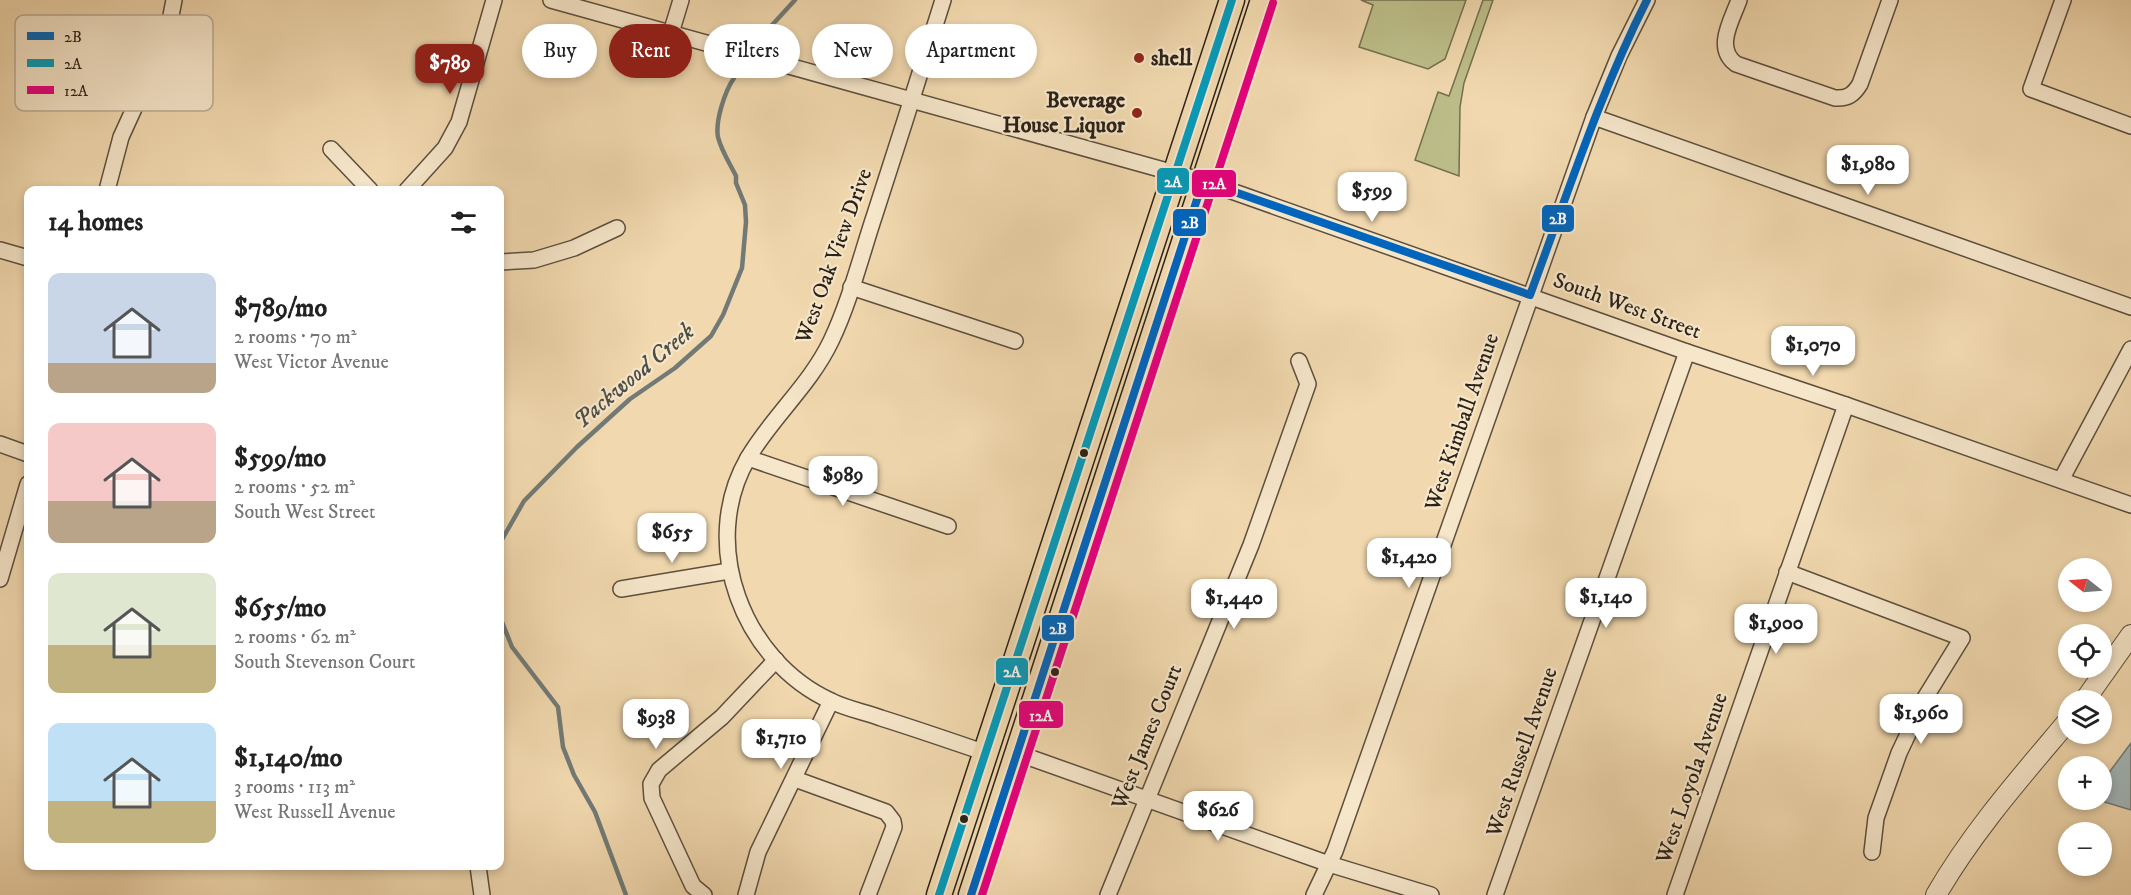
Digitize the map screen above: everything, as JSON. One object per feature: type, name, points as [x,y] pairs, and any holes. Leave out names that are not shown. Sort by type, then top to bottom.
[{"type":"main road","points":[[939,895],[1232,0]]},
{"type":"main road","points":[[971,895],[1263,0]]},
{"type":"main road","points":[[1017,753],[1010,743],[1009,736],[1041,630],[1040,585]]},
{"type":"street","points":[[171,15],[174,0]]},
{"type":"street","points":[[411,186],[445,148],[459,122],[494,0]]},
{"type":"street","name":"South West Street","points":[[551,0],[638,24]]},
{"type":"street","points":[[674,24],[681,0]]},
{"type":"street","name":"West Oak View Drive","points":[[944,0],[851,287],[831,341],[809,379],[785,407],[748,458],[737,483],[730,510],[729,571],[744,614],[756,636],[776,660],[801,683],[831,701],[986,753]]},
{"type":"street","name":"West Kimball Avenue","points":[[1314,895],[1329,864],[1594,117],[1619,56],[1647,0]]},
{"type":"street","points":[[1739,0],[1726,38],[1726,54],[1731,60],[1736,64],[1842,99],[1855,92],[1860,84],[1890,0]]},
{"type":"street","points":[[2062,0],[2031,89],[2131,126]]},
{"type":"street","name":"South West Street","points":[[692,39],[1176,172],[2131,505]]},
{"type":"street","points":[[108,186],[121,137],[133,111]]},
{"type":"street","points":[[1594,117],[2131,307]]},
{"type":"street","points":[[331,149],[366,186]]},
{"type":"street","points":[[504,262],[534,260],[574,248],[617,228]]},
{"type":"street","points":[[0,250],[24,257]]},
{"type":"street","points":[[851,287],[1015,341]]},
{"type":"street","points":[[2061,480],[2131,349]]},
{"type":"street","name":"West Russell Avenue","points":[[1495,895],[1687,352]]},
{"type":"street","name":"West James Court","points":[[1108,895],[1251,545],[1308,384],[1299,361]]},
{"type":"street","name":"West Loyola Avenue","points":[[1675,895],[1846,405]]},
{"type":"street","points":[[0,444],[24,453]]},
{"type":"street","points":[[748,458],[948,526]]},
{"type":"street","points":[[0,579],[24,498]]},
{"type":"street","points":[[621,588],[729,571]]},
{"type":"street","points":[[1788,573],[1962,638],[1925,698],[1899,753],[1876,818],[1872,852]]},
{"type":"street","points":[[2092,690],[2131,634]]},
{"type":"street","points":[[704,895],[693,886],[688,876],[652,798],[651,784],[658,770],[722,717],[776,660]]},
{"type":"street","points":[[746,895],[759,852],[831,701]]},
{"type":"street","points":[[1936,895],[1968,844],[1992,812],[2058,733]]},
{"type":"street","points":[[1017,753],[1329,864],[1431,895]]},
{"type":"street","points":[[795,779],[886,812],[893,821],[894,827],[868,895]]},
{"type":"street","points":[[479,870],[482,895]]},
{"type":"green space","points":[[1361,0],[1466,0],[1445,59],[1428,69],[1359,47],[1373,5]]},
{"type":"green space","points":[[1483,0],[1493,0],[1464,83],[1460,107],[1459,176],[1415,160],[1438,92],[1449,96]]},
{"type":"shaded area","points":[[2131,743],[2131,810],[2112,804],[2112,769]]},
{"type":"waterway","name":"Packwood Creek","points":[[773,24],[795,0]]},
{"type":"waterway","name":"Packwood Creek","points":[[504,536],[524,501],[577,447],[630,399],[675,368],[711,336],[723,315],[742,268],[746,222],[745,205],[736,183],[736,176],[723,152],[717,130],[727,90],[734,78]]},
{"type":"waterway","name":"Packwood Creek","points":[[504,627],[512,647],[558,707],[563,747],[574,775],[595,812],[626,895]]},
{"type":"transit line","name":"2A","points":[[939,895],[1232,0]]},
{"type":"transit line","name":"2B","points":[[971,895],[1203,181],[1530,295],[1599,109],[1647,0]]},
{"type":"transit line","name":"12A","points":[[982,895],[1273,3]]},
{"type":"place","name":"shell","points":[[1139,58]]},
{"type":"place","name":"Beverage House Liquor","points":[[1137,113]]}]
